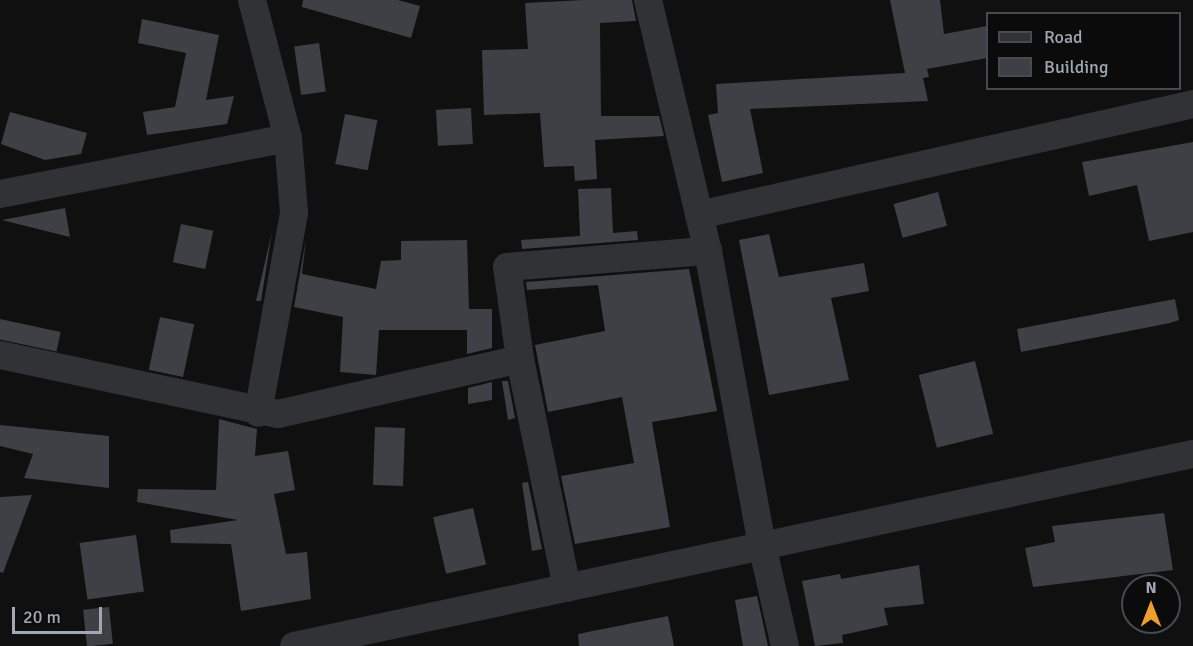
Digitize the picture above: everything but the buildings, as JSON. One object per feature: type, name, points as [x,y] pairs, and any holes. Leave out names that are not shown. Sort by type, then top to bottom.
[{"type":"street","points":[[252,0],[288,138],[294,213],[258,413]]},
{"type":"street","points":[[648,0],[708,251],[762,545],[785,646]]},
{"type":"street","points":[[699,215],[1193,104]]},
{"type":"street","points":[[0,194],[288,138]]},
{"type":"street","points":[[567,588],[520,359],[507,267],[708,251]]},
{"type":"street","points":[[0,355],[258,413],[278,414],[520,359]]},
{"type":"street","points":[[294,646],[1193,454]]}]
